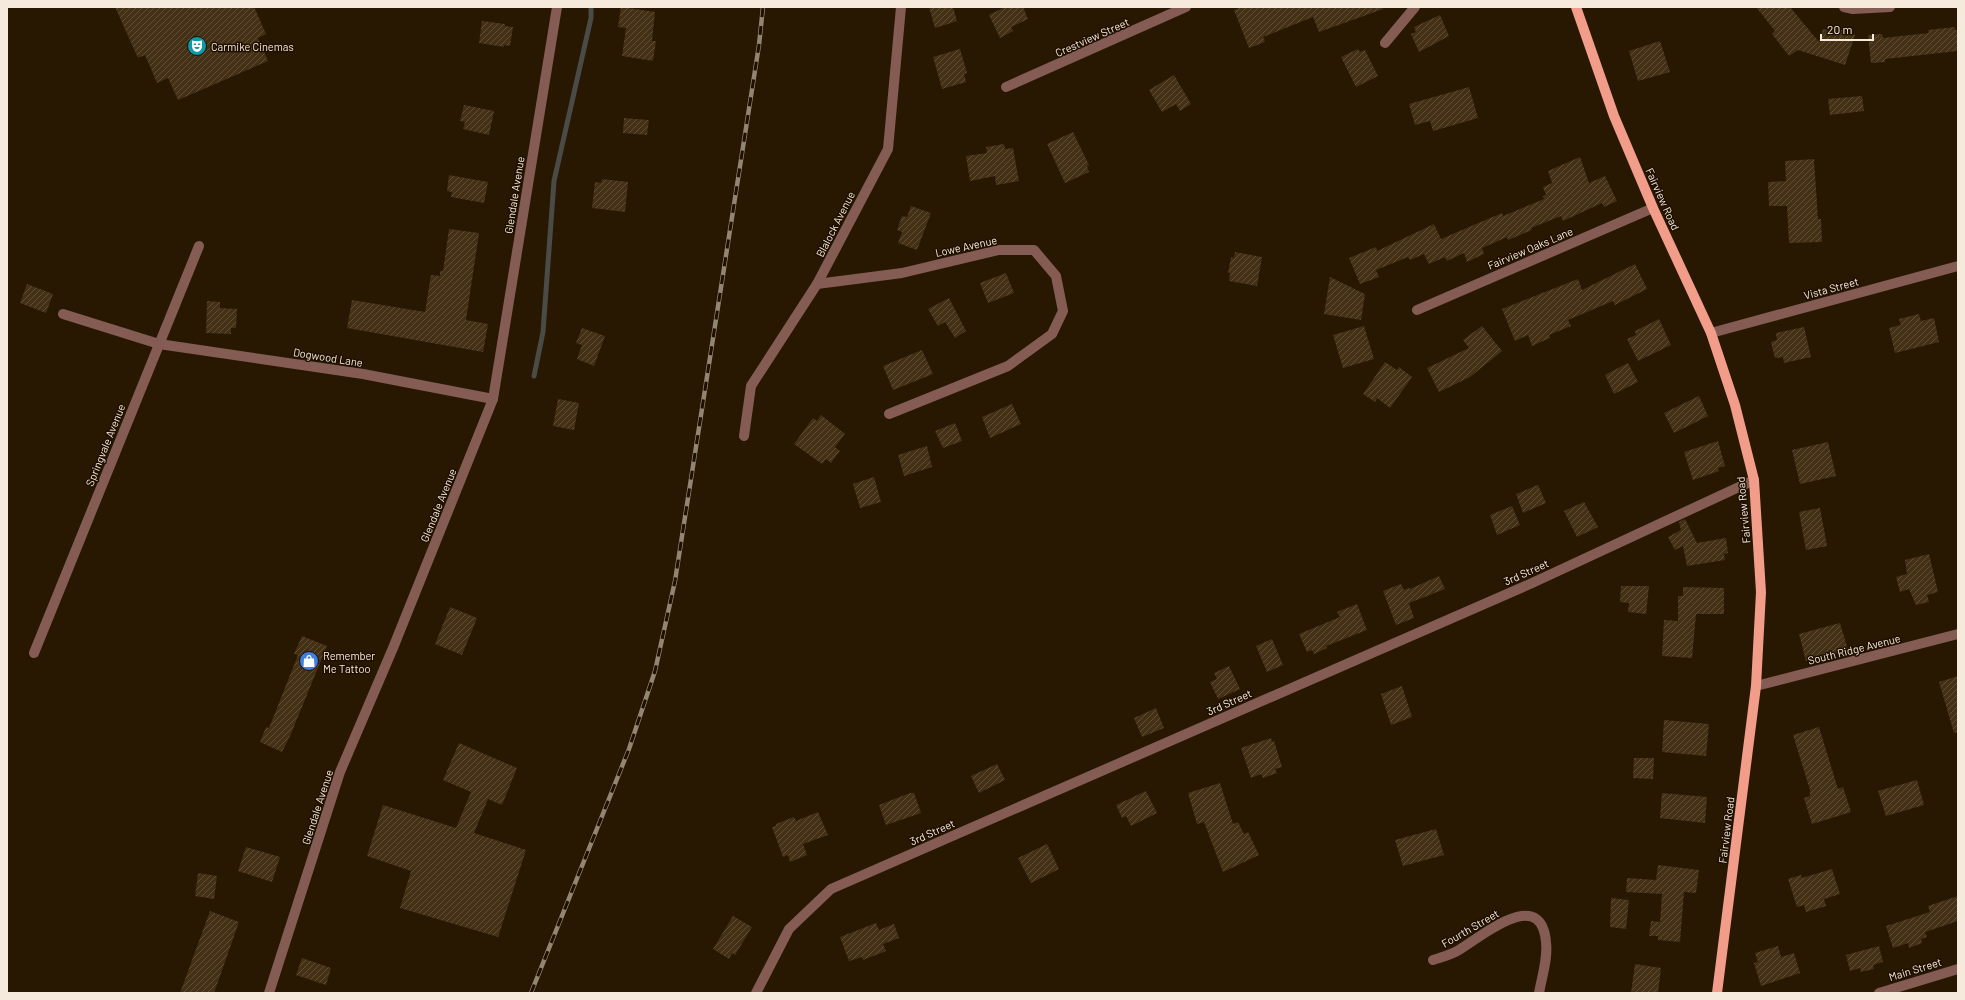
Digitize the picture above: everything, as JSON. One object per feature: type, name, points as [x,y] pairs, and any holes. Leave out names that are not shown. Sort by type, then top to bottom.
[{"type":"main road","name":"Fairview Road","points":[[1576,7],[1614,116],[1653,208],[1711,333],[1735,405],[1754,480],[1761,592],[1756,686],[1717,993]]},
{"type":"street","name":"Glendale Avenue","points":[[269,993],[340,772],[396,641],[493,399],[557,7]]},
{"type":"street","name":"Blalock Avenue","points":[[744,436],[751,386],[817,284],[888,149],[901,7]]},
{"type":"street","name":"Crestview Street","points":[[1006,87],[1186,7]]},
{"type":"street","points":[[1385,43],[1415,7]]},
{"type":"street","points":[[1844,7],[1854,9],[1890,7]]},
{"type":"street","name":"Fairview Oaks Lane","points":[[1417,310],[1653,208]]},
{"type":"street","name":"Springvale Avenue","points":[[34,654],[199,246]]},
{"type":"street","name":"Lowe Avenue","points":[[817,284],[902,273],[999,250],[1034,250],[1056,276],[1063,311],[1052,334],[1008,366],[889,414]]},
{"type":"street","name":"Vista Street","points":[[1711,333],[1958,266]]},
{"type":"street","name":"Dogwood Lane","points":[[63,314],[159,344],[363,374],[493,399]]},
{"type":"street","name":"3rd Street","points":[[756,993],[789,929],[831,889],[1530,584],[1754,480]]},
{"type":"street","name":"South Ridge Avenue","points":[[1756,686],[1958,634]]},
{"type":"street","name":"Fourth Street","points":[[1433,960],[1457,951],[1506,921],[1522,915],[1528,915],[1535,918],[1545,931],[1546,958],[1539,993]]},
{"type":"street","name":"Main Street","points":[[1879,993],[1958,969]]},
{"type":"building","name":"Carmike Cinemas","points":[[115,7],[254,7],[266,34],[258,38],[268,61],[178,100],[168,78],[157,83],[145,55],[138,58]]},
{"type":"building","points":[[621,7],[655,12],[652,41],[656,41],[653,61],[622,56],[626,28],[618,27]]},
{"type":"building","points":[[929,7],[953,7],[957,21],[935,28]]},
{"type":"building","points":[[1005,7],[1023,7],[1028,19],[1011,27],[1013,31],[1000,38],[989,15]]},
{"type":"building","points":[[1242,7],[1382,7],[1383,9],[1319,32],[1313,17],[1263,37],[1265,42],[1249,48],[1234,10]]},
{"type":"building","points":[[1756,7],[1790,7],[1819,42],[1823,29],[1831,31],[1832,27],[1855,35],[1845,65],[1798,50],[1789,56],[1772,34],[1775,31]]},
{"type":"building","points":[[1440,15],[1449,36],[1419,52],[1411,34],[1416,32],[1414,27]]},
{"type":"building","points":[[482,21],[505,24],[505,26],[513,27],[510,46],[504,45],[504,47],[479,43]]},
{"type":"building","points":[[1955,27],[1955,30],[1958,30],[1958,51],[1885,59],[1885,62],[1871,63],[1868,35],[1882,34],[1883,38],[1929,33],[1928,30]]},
{"type":"building","points":[[1660,41],[1670,72],[1638,81],[1629,51]]},
{"type":"building","points":[[960,49],[967,73],[964,74],[966,82],[942,89],[933,57]]},
{"type":"building","points":[[1358,49],[1360,52],[1365,50],[1378,76],[1356,87],[1341,57]]},
{"type":"building","points":[[1174,75],[1191,104],[1180,111],[1176,104],[1162,112],[1149,90]]},
{"type":"building","points":[[1469,87],[1478,118],[1433,131],[1430,121],[1415,125],[1409,104]]},
{"type":"building","points":[[1862,96],[1864,111],[1830,115],[1828,99]]},
{"type":"building","points":[[464,105],[494,111],[489,135],[463,129],[465,122],[460,121]]},
{"type":"building","points":[[624,118],[649,120],[647,135],[623,133]]},
{"type":"building","points":[[1073,132],[1089,165],[1087,166],[1089,172],[1065,183],[1047,144]]},
{"type":"building","points":[[1004,144],[1005,149],[1013,148],[1019,181],[996,185],[995,176],[970,181],[966,156],[987,153],[986,147]]},
{"type":"building","points":[[1580,157],[1589,183],[1605,176],[1617,201],[1604,207],[1602,203],[1563,221],[1561,216],[1531,228],[1532,230],[1508,240],[1507,237],[1482,248],[1484,254],[1467,262],[1464,253],[1447,261],[1445,257],[1429,264],[1424,254],[1410,260],[1408,257],[1376,270],[1379,277],[1360,284],[1349,258],[1376,247],[1377,251],[1434,224],[1441,239],[1502,213],[1503,216],[1544,199],[1543,196],[1546,195],[1543,187],[1552,183],[1548,171]]},
{"type":"building","points":[[1814,159],[1818,219],[1821,219],[1822,242],[1789,243],[1787,206],[1769,206],[1768,182],[1786,181],[1785,161]]},
{"type":"building","points":[[449,175],[488,182],[484,203],[451,197],[452,192],[447,191]]},
{"type":"building","points":[[602,179],[628,182],[625,212],[592,208],[595,182],[601,183]]},
{"type":"building","points":[[911,206],[931,213],[917,250],[898,243],[902,232],[897,230],[902,216],[907,217]]},
{"type":"building","points":[[449,229],[479,233],[466,320],[488,324],[483,352],[347,328],[352,300],[425,312],[431,275],[440,276],[440,271],[443,271]]},
{"type":"building","points":[[1235,252],[1262,257],[1257,286],[1229,281],[1230,273],[1228,273],[1231,257],[1234,258]]},
{"type":"building","points":[[1635,264],[1647,289],[1615,305],[1613,301],[1568,320],[1571,326],[1549,335],[1550,338],[1532,346],[1528,335],[1515,341],[1502,309],[1578,279],[1582,290]]},
{"type":"building","points":[[1006,273],[1014,293],[988,303],[980,283]]},
{"type":"building","points":[[1330,277],[1365,294],[1361,320],[1324,314]]},
{"type":"building","points":[[27,284],[53,294],[46,313],[20,303]]},
{"type":"building","points":[[949,298],[966,331],[955,338],[945,322],[938,326],[928,309]]},
{"type":"building","points":[[207,301],[220,302],[220,308],[237,309],[236,328],[231,328],[231,334],[206,333]]},
{"type":"building","points":[[1919,314],[1921,321],[1934,318],[1939,342],[1895,353],[1889,328],[1901,325],[1899,319]]},
{"type":"building","points":[[1659,319],[1671,345],[1638,361],[1627,339],[1636,335],[1635,331]]},
{"type":"building","points":[[1364,326],[1374,359],[1343,368],[1333,335]]},
{"type":"building","points":[[1482,326],[1502,351],[1470,377],[1439,392],[1427,368],[1469,348],[1463,340]]},
{"type":"building","points":[[1804,327],[1811,357],[1784,363],[1783,357],[1775,358],[1771,342],[1777,340],[1776,333]]},
{"type":"building","points":[[582,328],[605,336],[594,366],[577,359],[582,345],[576,343]]},
{"type":"building","points":[[922,350],[933,374],[893,390],[883,366]]},
{"type":"building","points":[[1385,362],[1397,370],[1399,367],[1412,377],[1390,408],[1377,398],[1375,402],[1363,394]]},
{"type":"building","points":[[1628,363],[1638,382],[1614,394],[1605,375]]},
{"type":"building","points":[[1699,396],[1708,416],[1674,433],[1664,413]]},
{"type":"building","points":[[558,399],[579,403],[574,430],[553,426]]},
{"type":"building","points":[[1012,404],[1021,424],[990,438],[982,417]]},
{"type":"building","points":[[821,415],[845,434],[835,447],[840,451],[831,463],[826,459],[822,464],[794,444],[813,418],[817,421]]},
{"type":"building","points":[[955,423],[962,441],[943,448],[935,431]]},
{"type":"building","points":[[1718,441],[1725,466],[1718,468],[1719,471],[1693,480],[1684,452]]},
{"type":"building","points":[[1828,442],[1836,476],[1800,484],[1792,450]]},
{"type":"building","points":[[927,446],[932,467],[904,476],[898,455]]},
{"type":"building","points":[[874,477],[881,502],[860,508],[853,484]]},
{"type":"building","points":[[1538,485],[1546,503],[1523,513],[1516,494]]},
{"type":"building","points":[[1584,502],[1598,527],[1577,537],[1564,511]]},
{"type":"building","points":[[1512,506],[1520,525],[1497,535],[1490,515]]},
{"type":"building","points":[[1820,508],[1827,546],[1806,550],[1799,512]]},
{"type":"building","points":[[1685,519],[1697,543],[1726,538],[1728,553],[1724,554],[1725,560],[1687,566],[1683,546],[1675,550],[1668,537],[1681,530],[1679,522]]},
{"type":"building","points":[[1929,554],[1938,592],[1927,595],[1929,602],[1916,605],[1909,589],[1900,592],[1896,577],[1907,574],[1905,560]]},
{"type":"building","points":[[1439,576],[1445,589],[1409,603],[1414,618],[1396,625],[1383,591],[1401,584],[1404,590],[1410,589]]},
{"type":"building","points":[[1621,586],[1649,586],[1646,614],[1628,612],[1629,603],[1620,602]]},
{"type":"building","points":[[1683,587],[1724,588],[1724,614],[1696,614],[1692,658],[1662,656],[1664,620],[1678,621],[1678,596],[1683,596]]},
{"type":"building","points":[[1357,604],[1367,630],[1326,646],[1327,648],[1314,654],[1312,650],[1307,652],[1299,634],[1340,617],[1337,612]]},
{"type":"building","points":[[450,607],[477,618],[462,655],[435,644]]},
{"type":"building","points":[[1840,623],[1848,650],[1806,661],[1799,634]]},
{"type":"building","points":[[302,636],[327,646],[282,752],[260,742],[266,727],[269,728],[298,655],[294,654]]},
{"type":"building","points":[[1272,639],[1283,665],[1267,672],[1256,646]]},
{"type":"building","points":[[1229,666],[1240,689],[1218,699],[1210,682],[1217,679],[1214,673]]},
{"type":"building","points":[[1958,676],[1958,732],[1954,733],[1939,682]]},
{"type":"building","points":[[1402,686],[1412,717],[1391,725],[1381,694]]},
{"type":"building","points":[[1156,708],[1164,728],[1142,737],[1134,718]]},
{"type":"building","points":[[1664,720],[1709,724],[1706,756],[1662,752]]},
{"type":"building","points":[[1819,727],[1838,789],[1843,787],[1851,812],[1812,824],[1804,798],[1810,796],[1810,790],[1793,735]]},
{"type":"building","points":[[1271,738],[1272,742],[1274,741],[1282,767],[1275,769],[1277,773],[1263,778],[1261,774],[1251,778],[1241,748]]},
{"type":"building","points":[[459,743],[517,768],[502,805],[488,799],[474,833],[526,850],[498,937],[400,908],[411,871],[367,856],[383,805],[456,828],[471,792],[443,780]]},
{"type":"building","points":[[1634,758],[1654,758],[1653,779],[1633,778]]},
{"type":"building","points":[[997,764],[1005,780],[979,793],[971,776]]},
{"type":"building","points":[[1917,780],[1924,805],[1886,816],[1878,791]]},
{"type":"building","points":[[1220,783],[1233,824],[1238,822],[1244,834],[1248,832],[1259,855],[1223,872],[1204,822],[1197,824],[1188,793]]},
{"type":"building","points":[[1146,791],[1157,813],[1131,826],[1126,816],[1122,818],[1116,805]]},
{"type":"building","points":[[910,793],[914,793],[921,813],[886,825],[879,805]]},
{"type":"building","points":[[1662,793],[1707,797],[1705,823],[1660,818]]},
{"type":"building","points":[[818,812],[828,835],[803,844],[807,855],[790,862],[788,855],[783,857],[772,827],[794,817],[796,821]]},
{"type":"building","points":[[1436,829],[1444,855],[1403,866],[1395,840]]},
{"type":"building","points":[[1047,844],[1059,869],[1031,883],[1018,858]]},
{"type":"building","points":[[246,847],[280,857],[272,882],[238,871]]},
{"type":"building","points":[[1658,865],[1699,870],[1696,893],[1684,892],[1680,942],[1658,940],[1658,936],[1649,936],[1651,921],[1660,922],[1662,894],[1626,892],[1627,878],[1656,880]]},
{"type":"building","points":[[1832,869],[1840,894],[1824,899],[1826,906],[1806,912],[1804,905],[1797,907],[1788,879],[1801,875],[1802,878]]},
{"type":"building","points":[[198,873],[217,876],[214,899],[195,896]]},
{"type":"building","points":[[1958,896],[1958,921],[1925,932],[1927,937],[1921,939],[1922,943],[1909,948],[1908,943],[1893,948],[1886,926],[1930,912],[1928,906]]},
{"type":"building","points":[[1611,898],[1629,900],[1626,929],[1610,927]]},
{"type":"building","points":[[210,911],[239,922],[214,993],[180,993]]},
{"type":"building","points":[[733,916],[752,927],[735,955],[732,953],[729,959],[713,949]]},
{"type":"building","points":[[876,923],[879,930],[894,924],[899,938],[883,944],[886,951],[863,960],[862,957],[849,961],[840,937]]},
{"type":"building","points":[[1778,946],[1781,957],[1794,953],[1800,973],[1761,986],[1754,963],[1758,962],[1755,953]]},
{"type":"building","points":[[1879,946],[1883,962],[1873,965],[1874,969],[1861,972],[1860,968],[1850,971],[1846,955]]},
{"type":"building","points":[[302,958],[331,968],[326,985],[296,975]]},
{"type":"building","points":[[1635,964],[1661,968],[1658,993],[1631,993]]},
{"type":"waterway","points":[[534,376],[543,332],[554,181],[591,18],[591,7]]},
{"type":"railway","points":[[531,993],[629,749],[655,671],[675,581],[759,45],[763,7]]},
{"type":"place","name":"Carmike Cinemas","points":[[197,46]]},
{"type":"place","name":"Remember Me Tattoo","points":[[309,661]]}]
